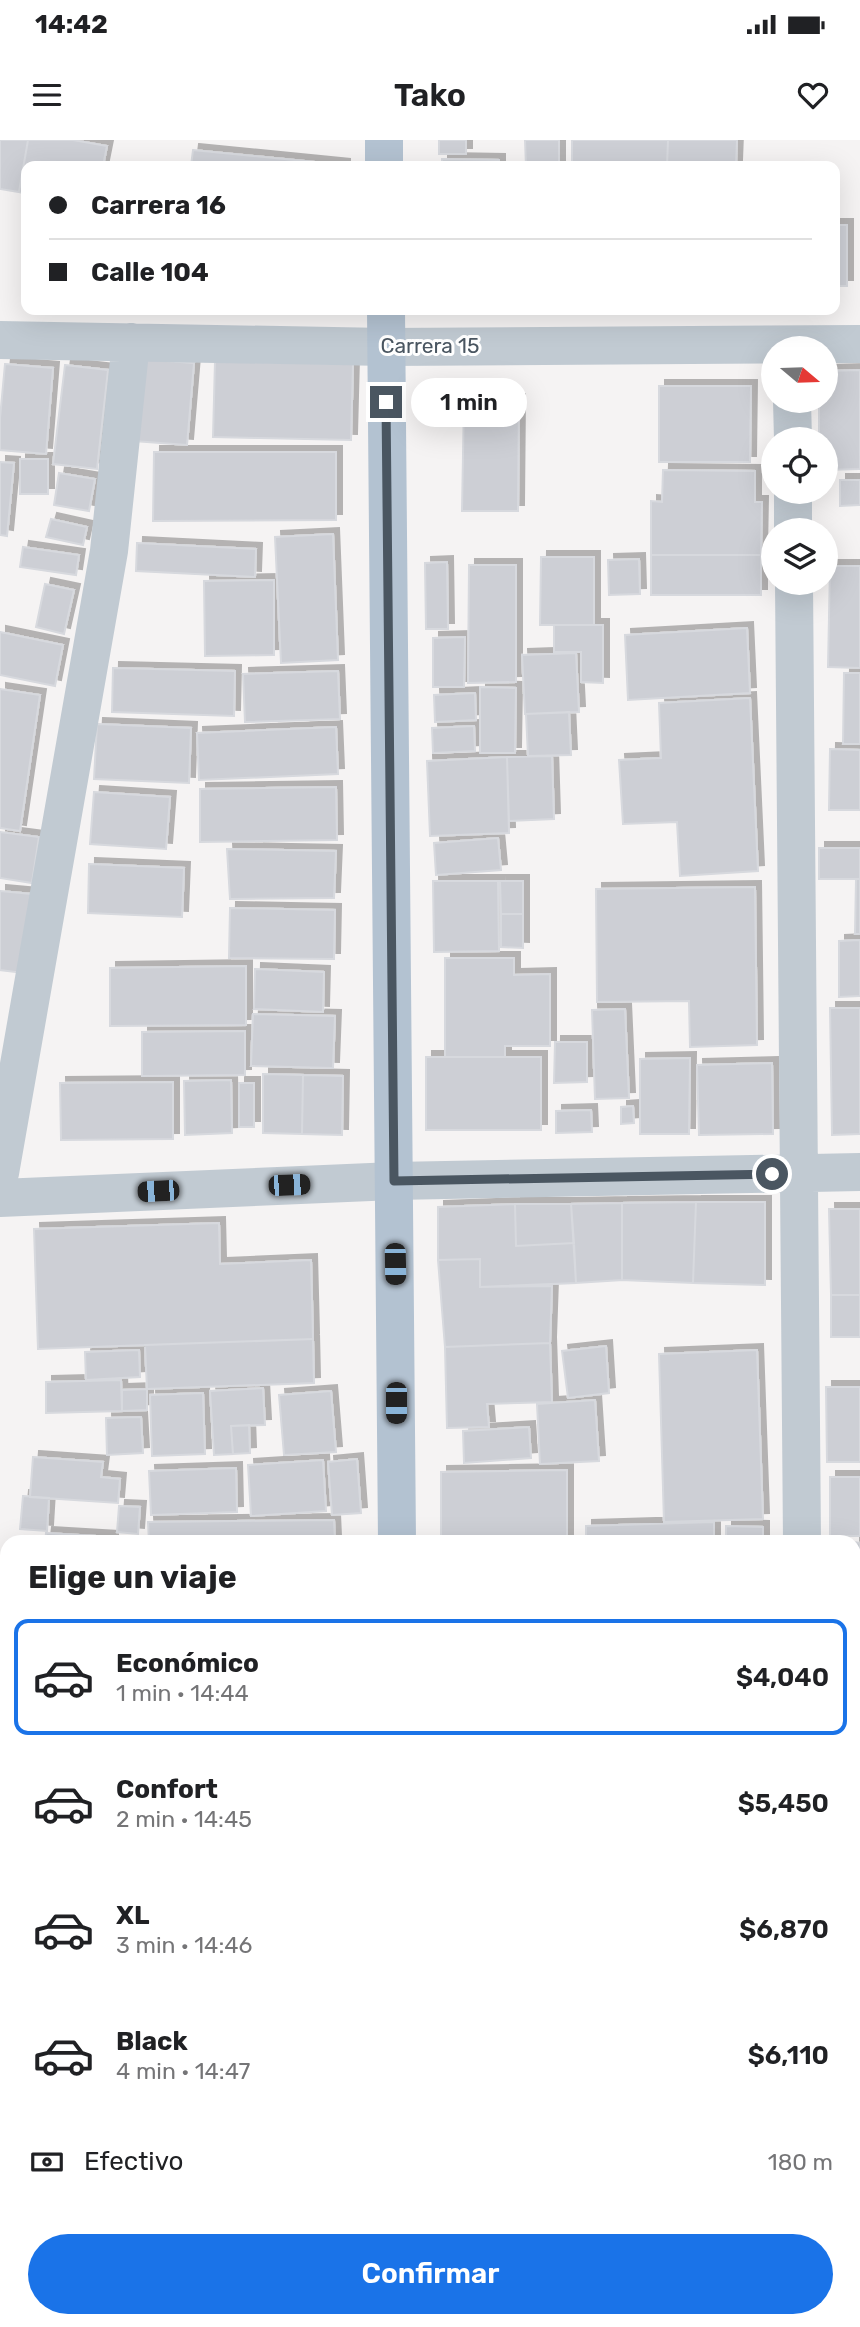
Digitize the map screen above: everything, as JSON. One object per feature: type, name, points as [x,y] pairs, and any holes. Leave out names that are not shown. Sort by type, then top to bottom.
[{"type":"main road","points":[[383,140],[384,161]]},
{"type":"main road","points":[[386,328],[397,1535]]},
{"type":"street","name":"Carrera 15","points":[[0,340],[131,342],[386,328],[761,345]]},
{"type":"street","points":[[0,1172],[109,551],[131,342]]},
{"type":"street","name":"Carrera 15","points":[[838,345],[860,344]]},
{"type":"street","points":[[794,595],[802,1535]]},
{"type":"street","points":[[0,1198],[394,1181],[860,1172]]},
{"type":"building","points":[[0,140],[28,140],[24,161],[21,161],[19,192],[0,189]]},
{"type":"building","points":[[28,140],[73,140],[107,146],[104,161],[24,161]]},
{"type":"building","points":[[439,140],[466,140],[466,154],[439,154]]},
{"type":"building","points":[[525,140],[559,140],[559,161],[526,161]]},
{"type":"building","points":[[572,140],[668,140],[667,161],[572,161]]},
{"type":"building","points":[[668,140],[737,140],[736,161],[667,161]]},
{"type":"building","points":[[193,150],[304,161],[192,161]]},
{"type":"building","points":[[442,159],[499,160],[499,161]]},
{"type":"building","points":[[840,225],[847,225],[847,286],[840,286]]},
{"type":"building","points":[[140,359],[194,363],[187,445],[134,441]]},
{"type":"building","points":[[215,361],[353,364],[351,440],[213,437]]},
{"type":"building","points":[[5,364],[53,368],[46,454],[0,450]]},
{"type":"building","points":[[65,365],[108,370],[97,469],[53,464]]},
{"type":"building","points":[[860,370],[860,469],[838,470],[838,427],[819,427],[819,413],[838,413],[838,371]]},
{"type":"building","points":[[659,386],[751,386],[750,462],[659,462]]},
{"type":"building","points":[[464,399],[519,400],[518,511],[462,511]]},
{"type":"building","points":[[154,452],[336,452],[336,520],[153,521]]},
{"type":"building","points":[[20,459],[48,459],[48,494],[20,494]]},
{"type":"building","points":[[0,462],[14,463],[7,536],[0,535]]},
{"type":"building","points":[[663,470],[755,471],[755,502],[762,504],[761,555],[651,555],[651,501],[662,502]]},
{"type":"building","points":[[59,473],[95,479],[89,511],[54,505]]},
{"type":"building","points":[[840,480],[860,480],[860,505],[840,506]]},
{"type":"building","points":[[51,519],[87,527],[83,545],[46,537]]},
{"type":"building","points":[[333,534],[338,660],[281,663],[275,537]]},
{"type":"building","points":[[137,543],[256,549],[255,577],[136,571]]},
{"type":"building","points":[[23,547],[79,555],[76,575],[20,567]]},
{"type":"building","points":[[651,555],[761,555],[761,595],[651,595]]},
{"type":"building","points":[[541,557],[594,557],[594,625],[540,625]]},
{"type":"building","points":[[639,559],[640,594],[609,595],[608,560]]},
{"type":"building","points":[[447,562],[448,629],[426,629],[425,563]]},
{"type":"building","points":[[469,565],[516,565],[516,682],[468,683]]},
{"type":"building","points":[[838,566],[860,566],[860,668],[828,667],[829,595],[838,595]]},
{"type":"building","points":[[274,580],[274,655],[205,656],[204,581]]},
{"type":"building","points":[[45,584],[74,590],[64,634],[36,627]]},
{"type":"building","points":[[554,625],[603,625],[603,683],[581,682],[581,652],[554,652]]},
{"type":"building","points":[[747,628],[750,693],[628,700],[625,635]]},
{"type":"building","points":[[0,632],[63,645],[55,686],[0,675]]},
{"type":"building","points":[[465,637],[464,687],[433,687],[433,638]]},
{"type":"building","points":[[576,653],[579,712],[525,714],[522,655]]},
{"type":"building","points":[[113,668],[235,671],[234,716],[112,712]]},
{"type":"building","points":[[338,671],[340,719],[245,722],[243,674]]},
{"type":"building","points":[[844,673],[860,673],[860,744],[843,744]]},
{"type":"building","points":[[480,687],[516,688],[515,753],[480,753]]},
{"type":"building","points":[[0,689],[40,695],[20,831],[0,828]]},
{"type":"building","points":[[475,693],[476,720],[435,722],[434,695]]},
{"type":"building","points":[[750,698],[758,871],[680,876],[677,822],[623,824],[619,760],[661,758],[659,703]]},
{"type":"building","points":[[569,712],[571,755],[528,756],[526,714]]},
{"type":"building","points":[[97,724],[191,728],[189,783],[94,779]]},
{"type":"building","points":[[474,726],[475,751],[433,753],[432,728]]},
{"type":"building","points":[[336,727],[338,774],[199,780],[197,733]]},
{"type":"building","points":[[830,749],[860,750],[860,810],[829,810]]},
{"type":"building","points":[[552,756],[554,819],[509,821],[507,757]]},
{"type":"building","points":[[507,757],[509,833],[430,836],[427,761]]},
{"type":"building","points":[[336,787],[337,840],[200,842],[200,789]]},
{"type":"building","points":[[94,792],[170,797],[166,849],[90,844]]},
{"type":"building","points":[[0,832],[39,837],[32,883],[0,878]]},
{"type":"building","points":[[498,838],[501,870],[436,875],[434,843]]},
{"type":"building","points":[[819,848],[860,848],[860,879],[819,879]]},
{"type":"building","points":[[227,849],[336,851],[334,898],[230,899]]},
{"type":"building","points":[[89,864],[184,868],[182,917],[88,913]]},
{"type":"building","points":[[856,879],[860,879],[860,934],[855,934]]},
{"type":"building","points":[[433,881],[498,881],[499,951],[434,952]]},
{"type":"building","points":[[500,881],[523,881],[523,914],[501,914]]},
{"type":"building","points":[[755,887],[757,1045],[690,1047],[689,1001],[597,1002],[596,889]]},
{"type":"building","points":[[0,891],[32,894],[23,973],[0,970]]},
{"type":"building","points":[[230,908],[335,910],[334,959],[229,958]]},
{"type":"building","points":[[501,914],[523,914],[523,948],[501,947]]},
{"type":"building","points":[[860,940],[860,996],[839,997],[839,941]]},
{"type":"building","points":[[445,958],[514,958],[514,975],[550,974],[550,1046],[505,1046],[505,1057],[445,1057]]},
{"type":"building","points":[[246,966],[246,1025],[110,1026],[110,968]]},
{"type":"building","points":[[255,969],[324,972],[323,1012],[254,1009]]},
{"type":"building","points":[[830,1008],[860,1008],[860,1134],[832,1135]]},
{"type":"building","points":[[625,1009],[629,1098],[595,1099],[592,1010]]},
{"type":"building","points":[[253,1014],[335,1016],[333,1068],[251,1066]]},
{"type":"building","points":[[245,1031],[245,1075],[142,1076],[142,1032]]},
{"type":"building","points":[[555,1042],[587,1042],[587,1082],[554,1083]]},
{"type":"building","points":[[426,1057],[541,1057],[541,1130],[426,1130]]},
{"type":"building","points":[[690,1058],[689,1134],[640,1134],[640,1059]]},
{"type":"building","points":[[772,1063],[773,1134],[699,1135],[697,1065]]},
{"type":"building","points":[[263,1074],[303,1075],[302,1134],[263,1133]]},
{"type":"building","points":[[303,1075],[343,1076],[342,1135],[302,1134]]},
{"type":"building","points":[[231,1080],[232,1133],[185,1135],[184,1081]]},
{"type":"building","points":[[173,1082],[173,1139],[61,1140],[60,1083]]},
{"type":"building","points":[[239,1083],[254,1083],[254,1127],[239,1127]]},
{"type":"building","points":[[633,1106],[634,1123],[621,1124],[621,1107]]},
{"type":"building","points":[[591,1110],[592,1132],[556,1133],[556,1111]]},
{"type":"building","points":[[696,1202],[765,1202],[765,1285],[693,1283]]},
{"type":"building","points":[[696,1202],[693,1283],[622,1280],[622,1203]]},
{"type":"building","points":[[622,1203],[622,1280],[576,1283],[571,1204]]},
{"type":"building","points":[[515,1204],[571,1204],[574,1243],[516,1246]]},
{"type":"building","points":[[515,1204],[516,1246],[574,1243],[576,1283],[480,1287],[480,1259],[438,1260],[438,1207]]},
{"type":"building","points":[[829,1209],[860,1209],[860,1295],[831,1295]]},
{"type":"building","points":[[219,1223],[220,1264],[311,1260],[313,1339],[38,1349],[34,1229]]},
{"type":"building","points":[[480,1259],[480,1287],[552,1286],[550,1343],[445,1347],[438,1260]]},
{"type":"building","points":[[831,1295],[860,1295],[860,1337],[831,1337]]},
{"type":"building","points":[[313,1339],[314,1383],[147,1389],[145,1345]]},
{"type":"building","points":[[550,1343],[552,1402],[487,1404],[489,1427],[447,1428],[445,1347]]},
{"type":"building","points":[[606,1346],[609,1393],[568,1398],[562,1351]]},
{"type":"building","points":[[139,1350],[140,1377],[86,1380],[85,1352]]},
{"type":"building","points":[[757,1350],[763,1519],[664,1522],[659,1354]]},
{"type":"building","points":[[121,1380],[122,1411],[46,1413],[46,1382]]},
{"type":"building","points":[[826,1387],[860,1387],[860,1462],[827,1462]]},
{"type":"building","points":[[263,1388],[265,1425],[231,1426],[233,1454],[214,1455],[210,1391]]},
{"type":"building","points":[[147,1389],[147,1410],[122,1411],[122,1390]]},
{"type":"building","points":[[331,1391],[336,1452],[284,1455],[279,1395]]},
{"type":"building","points":[[203,1393],[205,1454],[152,1456],[150,1395]]},
{"type":"building","points":[[595,1400],[599,1461],[540,1464],[537,1404]]},
{"type":"building","points":[[141,1417],[143,1453],[107,1455],[106,1418]]},
{"type":"building","points":[[249,1425],[250,1453],[233,1454],[231,1426]]},
{"type":"building","points":[[529,1427],[531,1458],[464,1463],[463,1431]]},
{"type":"building","points":[[33,1457],[103,1462],[101,1477],[120,1479],[118,1503],[30,1497]]},
{"type":"building","points":[[357,1459],[361,1513],[332,1515],[328,1462]]},
{"type":"building","points":[[323,1460],[326,1511],[251,1516],[248,1465]]},
{"type":"building","points":[[236,1468],[237,1512],[151,1515],[149,1471]]},
{"type":"building","points":[[567,1470],[567,1535],[441,1535],[441,1472]]},
{"type":"building","points":[[830,1477],[860,1477],[860,1535],[830,1535]]},
{"type":"building","points":[[23,1496],[49,1498],[47,1531],[20,1529]]},
{"type":"building","points":[[119,1506],[140,1507],[138,1534],[117,1532]]},
{"type":"building","points":[[334,1520],[335,1535],[149,1535],[148,1522]]},
{"type":"building","points":[[714,1522],[714,1535],[586,1535],[586,1526]]},
{"type":"building","points":[[726,1526],[763,1527],[763,1535],[726,1535]]},
{"type":"building","points":[[46,1533],[79,1535],[46,1535]]},
{"type":"route","points":[[386,402],[394,1181],[772,1174]]}]
